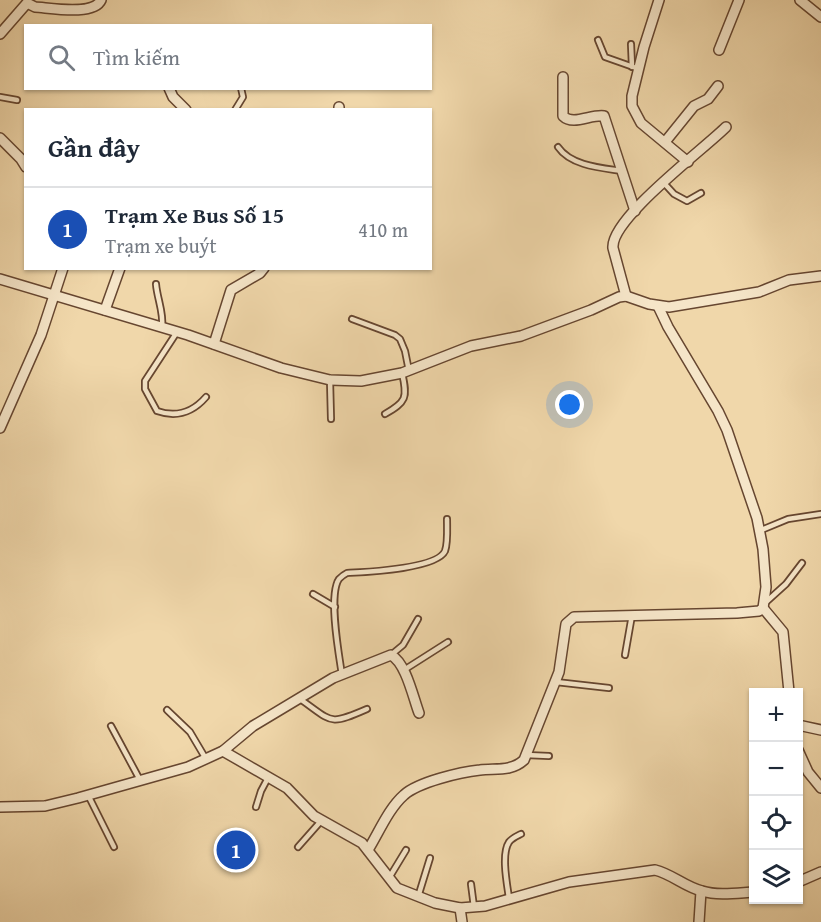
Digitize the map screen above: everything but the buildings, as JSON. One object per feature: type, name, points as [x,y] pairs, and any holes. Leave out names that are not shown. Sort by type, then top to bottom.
[{"type":"street","points":[[0,34],[28,2],[35,7],[88,10],[99,5],[101,0]]},
{"type":"street","points":[[659,0],[635,68],[632,106],[641,123],[688,162]]},
{"type":"street","points":[[719,50],[739,0]]},
{"type":"street","points":[[800,0],[821,17]]},
{"type":"street","points":[[562,77],[563,116],[566,119],[571,121],[598,115],[604,116],[635,211]]},
{"type":"street","points":[[665,142],[694,106],[708,99],[718,86]]},
{"type":"street","points":[[170,90],[173,97],[184,108]]},
{"type":"street","points":[[626,296],[614,259],[612,241],[635,211],[663,182],[726,127]]},
{"type":"street","points":[[0,138],[24,164]]},
{"type":"street","points":[[0,428],[41,335],[62,270]]},
{"type":"street","points":[[105,310],[119,270]]},
{"type":"street","points":[[214,344],[231,290],[261,270]]},
{"type":"street","points":[[0,279],[162,327],[280,368],[330,380],[361,381],[405,372],[471,346],[521,336],[591,310],[610,300],[626,296],[658,306],[669,306],[759,292],[789,280],[821,276]]},
{"type":"street","points":[[658,306],[722,421],[757,518],[765,578],[764,606],[783,632],[789,688]]},
{"type":"street","points":[[369,850],[393,808],[404,795],[414,788],[479,770],[511,768],[518,765],[526,755],[556,682],[566,624],[569,620],[584,615],[759,611],[764,606]]},
{"type":"street","points":[[0,807],[45,806],[188,766],[223,751],[252,726],[342,675],[391,655],[398,658],[404,670],[419,713]]},
{"type":"street","points":[[803,726],[821,730]]},
{"type":"street","points":[[223,751],[269,776],[287,788],[314,816],[362,843],[397,888],[418,897],[460,908],[485,906],[569,882],[655,870],[667,873],[701,891],[722,894],[749,892]]},
{"type":"street","points":[[803,761],[808,772],[821,788]]},
{"type":"street","points":[[803,880],[820,871]]},
{"type":"street","points":[[699,922],[701,891]]},
{"type":"street","points":[[460,908],[462,922]]},
{"type":"lane","points":[[598,40],[605,57],[635,68],[631,44]]},
{"type":"lane","points":[[236,108],[243,97],[241,90]]},
{"type":"lane","points":[[0,97],[17,100]]},
{"type":"lane","points":[[558,147],[572,160],[622,171]]},
{"type":"lane","points":[[663,182],[681,199],[687,201],[701,193]]},
{"type":"lane","points":[[156,284],[163,319],[162,327]]},
{"type":"lane","points":[[352,319],[400,339],[405,372],[404,399],[399,406],[385,414]]},
{"type":"lane","points":[[177,332],[148,377],[145,389],[158,411],[165,414],[184,413],[198,407],[206,397]]},
{"type":"lane","points":[[330,380],[331,419]]},
{"type":"lane","points":[[759,531],[788,519],[821,514]]},
{"type":"lane","points":[[342,675],[335,607],[339,579],[347,573],[421,565],[441,556],[445,551],[447,519]]},
{"type":"lane","points":[[764,606],[786,584],[802,563]]},
{"type":"lane","points":[[313,594],[335,607]]},
{"type":"lane","points":[[625,655],[632,615]]},
{"type":"lane","points":[[391,655],[403,645],[418,619]]},
{"type":"lane","points":[[404,670],[448,642]]},
{"type":"lane","points":[[556,682],[609,688]]},
{"type":"lane","points":[[300,699],[331,721],[367,709]]},
{"type":"lane","points":[[167,710],[190,732],[206,759]]},
{"type":"lane","points":[[111,726],[140,780]]},
{"type":"lane","points":[[526,755],[549,756]]},
{"type":"lane","points":[[256,807],[269,776]]},
{"type":"lane","points":[[88,795],[114,847]]},
{"type":"lane","points":[[298,847],[321,821]]},
{"type":"lane","points":[[509,898],[505,872],[507,847],[514,837],[522,834]]},
{"type":"lane","points":[[389,878],[406,850]]},
{"type":"lane","points":[[418,897],[430,858]]},
{"type":"lane","points":[[471,884],[474,907]]},
{"type":"place","name":"Trạm Xe Bus Số 15","points":[[236,850]]}]
